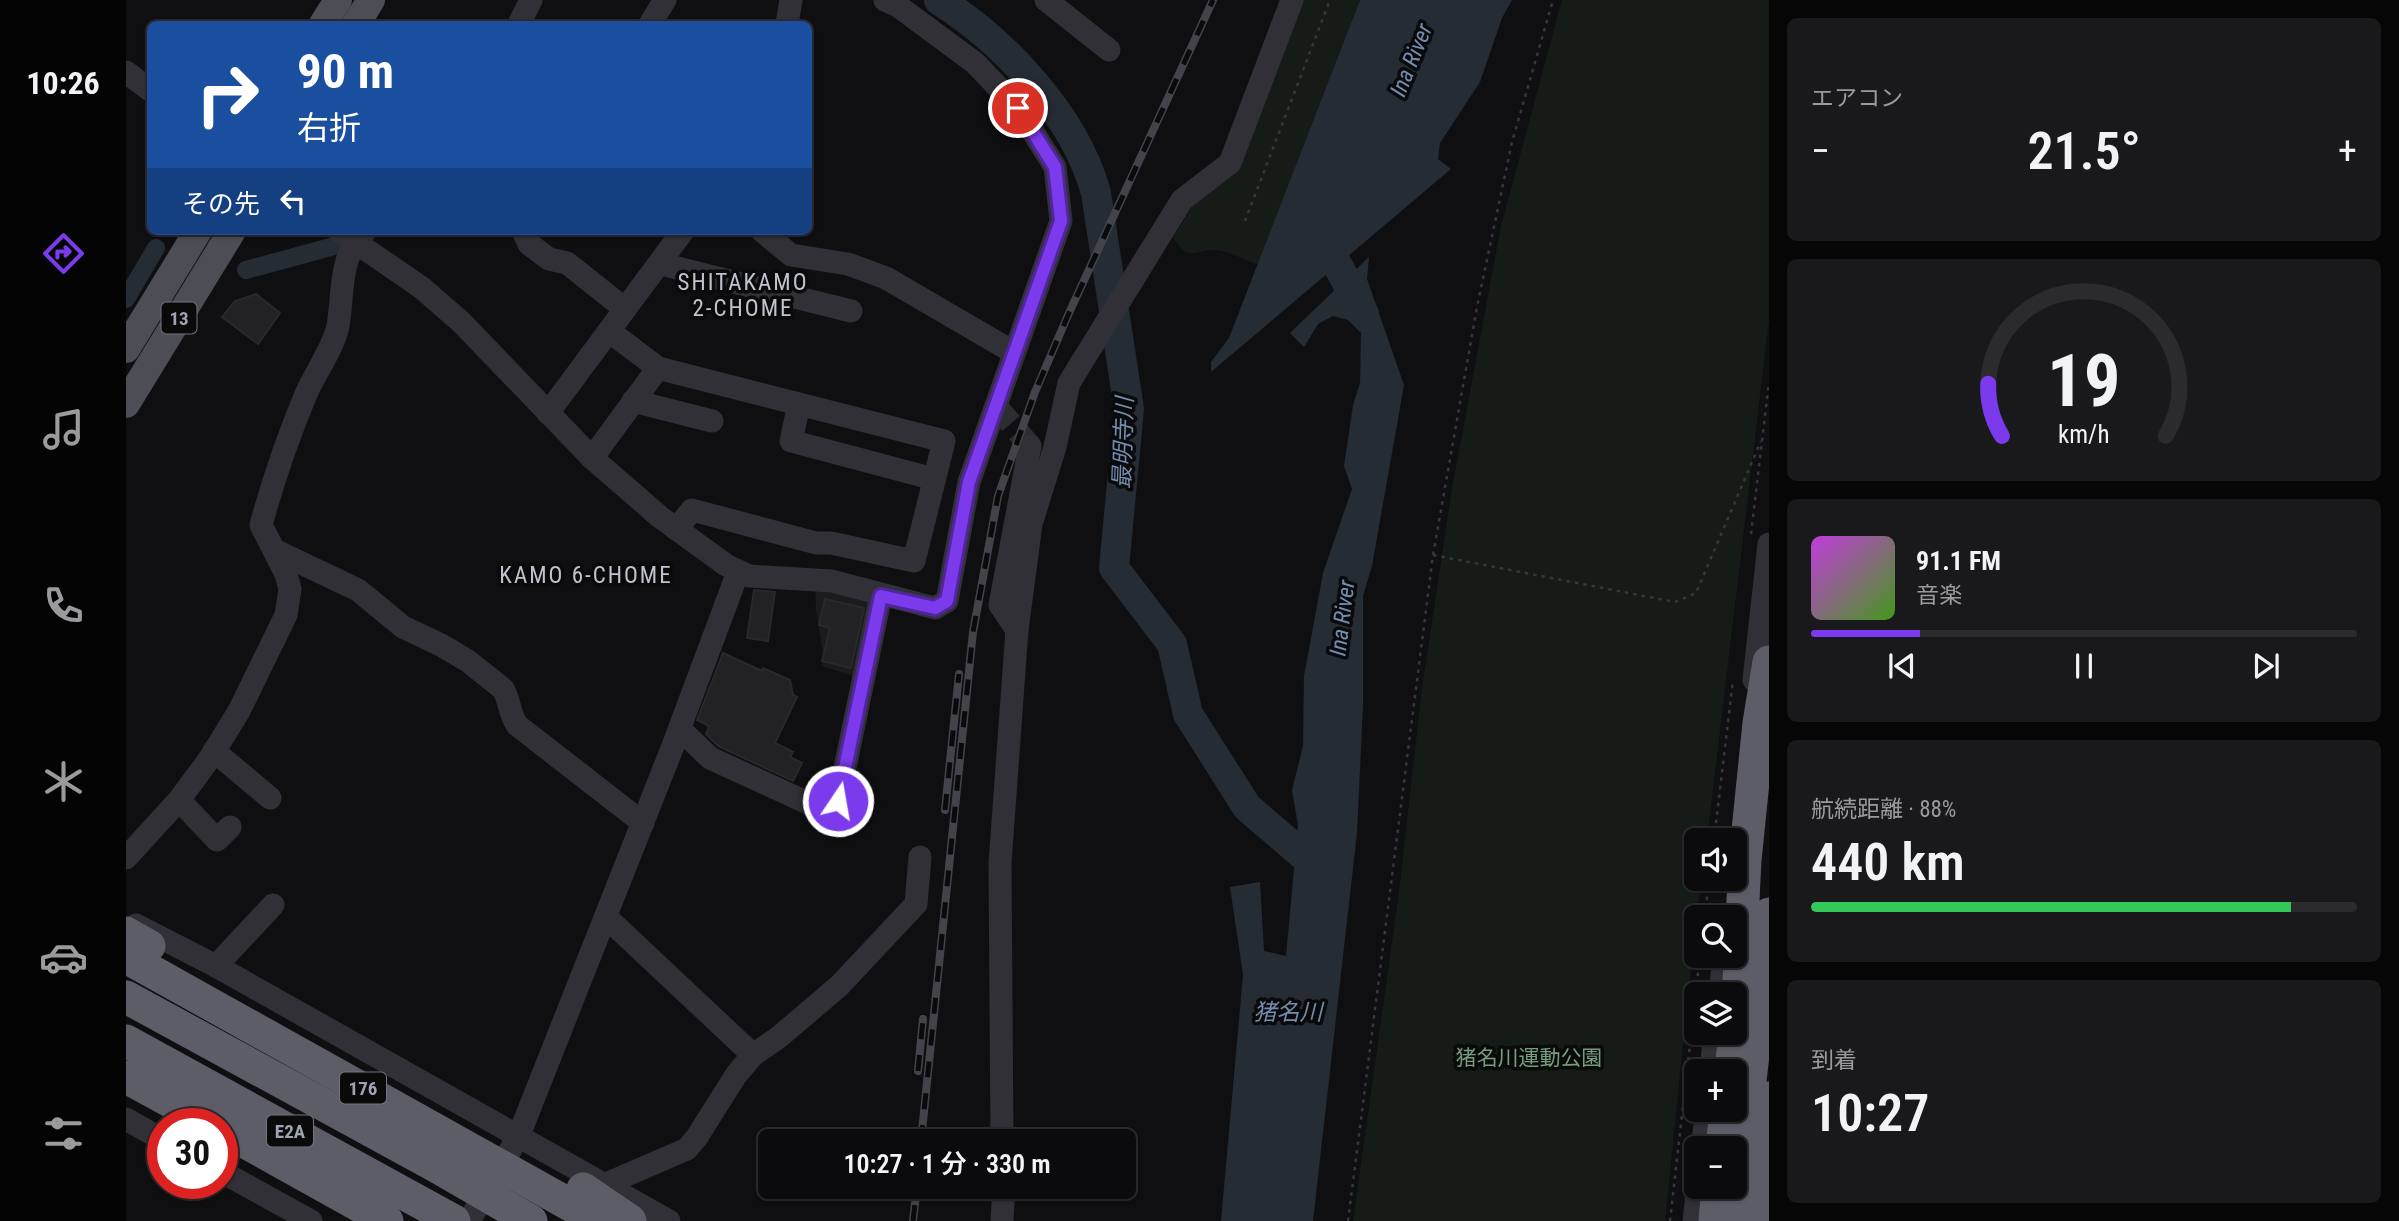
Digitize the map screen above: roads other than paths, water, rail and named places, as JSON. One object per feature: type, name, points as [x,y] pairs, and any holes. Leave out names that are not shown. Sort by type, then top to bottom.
[{"type":"highway","points":[[1732,1059],[1741,959],[1746,847],[1764,682]]},
{"type":"highway","points":[[1734,1221],[1769,914]]},
{"type":"highway","points":[[134,945],[583,1189],[630,1221]]},
{"type":"highway","name":"176","points":[[134,945],[599,1221]]},
{"type":"highway","name":"E2A","points":[[126,997],[531,1221]]},
{"type":"highway","name":"E2A","points":[[126,1041],[454,1221]]},
{"type":"highway","points":[[126,1077],[183,1108]]},
{"type":"highway","points":[[1756,1221],[1769,1098]]},
{"type":"highway","points":[[126,1099],[147,1111]]},
{"type":"highway","points":[[238,1138],[387,1221]]},
{"type":"highway","points":[[238,1163],[310,1210],[347,1221]]},
{"type":"highway","points":[[1715,1221],[1717,1199]]},
{"type":"main road","points":[[325,21],[338,0]]},
{"type":"main road","points":[[358,21],[372,0]]},
{"type":"main road","name":"13","points":[[126,349],[196,235]]},
{"type":"main road","name":"13","points":[[126,404],[230,235]]},
{"type":"street","points":[[652,21],[665,0]]},
{"type":"street","points":[[788,21],[791,0]]},
{"type":"street","points":[[126,858],[196,780],[250,690],[289,603],[290,589],[286,574],[261,525],[276,471],[306,395],[337,329],[346,262],[353,235],[461,322],[592,458],[676,529],[738,572],[749,576],[832,581],[935,608],[947,601],[969,482],[1061,221],[1055,167],[1018,108],[975,63],[898,6],[885,0]]},
{"type":"street","points":[[1046,0],[1109,50]]},
{"type":"street","points":[[1002,1129],[1000,863],[1017,630],[1031,524],[1055,447],[1069,383],[1182,200],[1230,163],[1292,0]]},
{"type":"street","points":[[126,72],[147,88]]},
{"type":"street","points":[[525,235],[529,244],[549,259],[566,263],[625,309]]},
{"type":"street","points":[[548,413],[662,261],[674,235]]},
{"type":"street","points":[[767,235],[791,255],[848,264],[886,278],[1013,352]]},
{"type":"street","points":[[788,235],[791,255]]},
{"type":"street","points":[[662,261],[669,266],[851,311]]},
{"type":"street","points":[[609,331],[658,368],[944,441],[914,561],[831,543],[816,543],[692,510],[676,529]]},
{"type":"street","points":[[592,458],[658,368]]},
{"type":"street","points":[[633,401],[712,421]]},
{"type":"street","points":[[799,404],[790,441],[935,477],[969,482]]},
{"type":"street","points":[[1017,630],[1000,605],[1030,446]]},
{"type":"street","points":[[1750,727],[1764,682],[1769,544]]},
{"type":"street","points":[[276,551],[358,590],[403,627],[468,661],[503,689],[512,718],[517,725],[643,823]]},
{"type":"street","points":[[469,1221],[519,1135],[680,729],[738,572]]},
{"type":"street","points":[[680,729],[710,758],[821,809],[838,801],[881,596]]},
{"type":"street","points":[[214,751],[270,798]]},
{"type":"street","points":[[1739,828],[1745,777]]},
{"type":"street","points":[[179,800],[217,840],[230,827]]},
{"type":"street","points":[[606,1184],[687,1149],[736,1074],[753,1055],[779,1037],[839,986],[916,904],[920,857]]},
{"type":"street","points":[[216,966],[274,905]]},
{"type":"street","points":[[606,917],[753,1055]]},
{"type":"street","points":[[126,922],[144,928],[216,966],[669,1221]]},
{"type":"street","points":[[1732,1136],[1748,1050],[1759,1016],[1769,1000]]},
{"type":"street","points":[[126,1119],[147,1131]]},
{"type":"street","points":[[238,1179],[310,1210]]},
{"type":"street","points":[[1002,1221],[1003,1199]]},
{"type":"street","points":[[1694,1221],[1697,1199]]},
{"type":"street","points":[[1722,1221],[1724,1199]]},
{"type":"water","points":[[1360,0],[1512,0],[1502,18],[1480,82],[1440,143],[1438,159],[1451,169],[1211,372],[1211,362],[1229,338]]},
{"type":"water","name":"猪名川","points":[[1369,257],[1367,279],[1404,385],[1372,566],[1363,596],[1363,706],[1357,833],[1313,1221],[1221,1221],[1243,975],[1230,887],[1260,882],[1264,951],[1286,956],[1298,825],[1292,790],[1303,746],[1304,676],[1323,573],[1352,489],[1344,466],[1353,405],[1360,383],[1361,333],[1348,320],[1333,316],[1318,324],[1304,347],[1290,333]]},
{"type":"waterway","name":"最明寺川","points":[[939,0],[988,37],[1034,83],[1072,136],[1096,193],[1129,409],[1114,568],[1172,644],[1188,714],[1247,807],[1325,874]]},
{"type":"waterway","name":"Ina River","points":[[1342,230],[1332,255],[1364,314]]},
{"type":"waterway","points":[[246,270],[338,245],[348,235]]},
{"type":"waterway","points":[[126,299],[156,248]]},
{"type":"tunnel","points":[[996,406],[1030,446]]},
{"type":"railway","points":[[922,1129],[973,632],[998,496],[1035,392],[1069,313],[1213,0]]},
{"type":"railway","points":[[945,810],[959,674]]},
{"type":"railway","points":[[918,1071],[923,1019]]},
{"type":"railway","points":[[913,1221],[916,1199]]},
{"type":"district","name":"SHITAKAMO 2-CHOME","points":[[743,295]]},
{"type":"district","name":"KAMO 6-CHOME","points":[[586,575]]},
{"type":"park label","name":"猪名川運動公園","points":[[1529,1058]]}]
